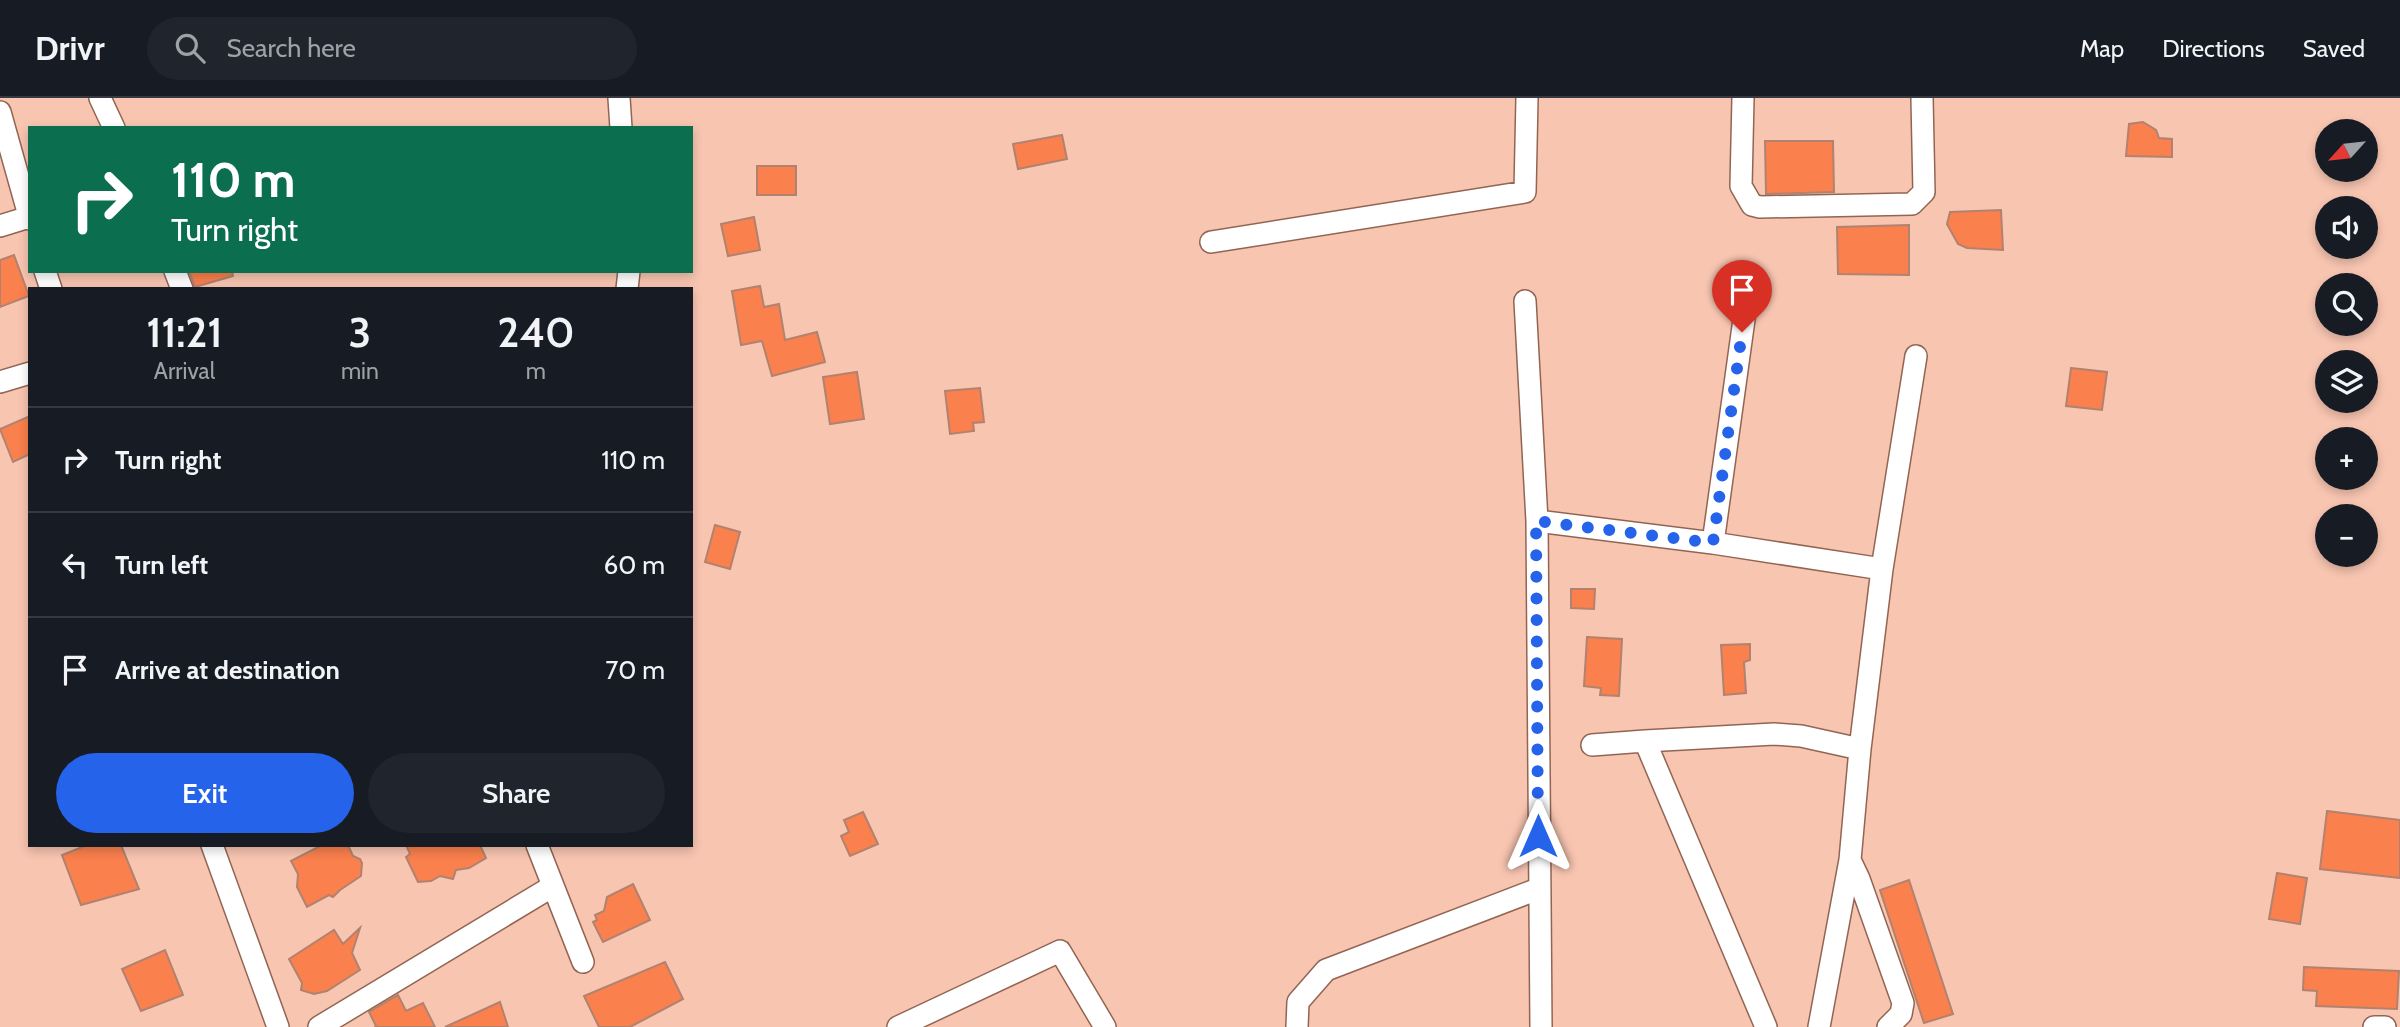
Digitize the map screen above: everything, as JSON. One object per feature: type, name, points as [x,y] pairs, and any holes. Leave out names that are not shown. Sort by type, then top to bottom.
[{"type":"street","points":[[100,98],[113,126]]},
{"type":"street","points":[[619,98],[621,126]]},
{"type":"street","points":[[1211,242],[1525,192],[1527,98]]},
{"type":"street","points":[[1743,98],[1741,186],[1752,205],[1760,207],[1912,204],[1924,192],[1922,98]]},
{"type":"street","points":[[0,112],[28,214]]},
{"type":"street","points":[[0,226],[28,218]]},
{"type":"street","points":[[1525,301],[1536,521],[1541,1027]]},
{"type":"street","points":[[1713,543],[1746,306]]},
{"type":"street","points":[[1819,1027],[1850,860],[1860,749],[1882,569],[1916,356]]},
{"type":"street","points":[[0,382],[28,374]]},
{"type":"street","points":[[1536,521],[1713,543],[1882,569]]},
{"type":"street","points":[[1592,745],[1774,734],[1801,736],[1860,749]]},
{"type":"street","points":[[1645,741],[1766,1027]]},
{"type":"street","points":[[213,847],[278,1027]]},
{"type":"street","points":[[538,847],[583,962]]},
{"type":"street","points":[[1850,860],[1859,878],[1903,1003],[1901,1014],[1888,1027]]},
{"type":"street","points":[[319,1027],[553,886]]},
{"type":"street","points":[[1297,1027],[1298,1002],[1326,970],[1538,889]]},
{"type":"street","points":[[898,1027],[1060,951],[1105,1027]]},
{"type":"street","points":[[2374,1027],[2385,1027]]},
{"type":"building","points":[[2143,122],[2156,130],[2159,138],[2172,139],[2172,157],[2126,156],[2129,124]]},
{"type":"building","points":[[1062,135],[1067,159],[1018,169],[1013,144]]},
{"type":"building","points":[[1765,141],[1833,141],[1834,192],[1766,194]]},
{"type":"building","points":[[757,166],[796,166],[796,195],[757,195]]},
{"type":"building","points":[[2001,210],[2003,250],[1967,248],[1958,244],[1947,224],[1950,212]]},
{"type":"building","points":[[754,217],[760,250],[728,256],[721,224]]},
{"type":"building","points":[[1909,225],[1909,275],[1838,274],[1837,227]]},
{"type":"building","points":[[14,255],[28,296],[0,307],[0,260]]},
{"type":"building","points":[[190,273],[232,273],[233,276],[195,287]]},
{"type":"building","points":[[760,286],[764,307],[779,304],[785,340],[817,332],[825,362],[772,376],[762,341],[741,345],[732,291]]},
{"type":"building","points":[[2071,368],[2107,372],[2102,410],[2066,406]]},
{"type":"building","points":[[857,372],[864,419],[830,424],[823,377]]},
{"type":"building","points":[[980,388],[984,422],[973,423],[974,431],[950,434],[945,391]]},
{"type":"building","points":[[28,417],[28,455],[13,462],[0,429]]},
{"type":"building","points":[[715,525],[740,532],[730,569],[705,562]]},
{"type":"building","points":[[1571,589],[1595,589],[1594,609],[1571,608]]},
{"type":"building","points":[[1587,637],[1622,639],[1619,696],[1600,695],[1601,688],[1584,686]]},
{"type":"building","points":[[1750,644],[1750,660],[1744,662],[1746,693],[1724,695],[1721,645]]},
{"type":"building","points":[[2327,811],[2400,820],[2400,878],[2320,869]]},
{"type":"building","points":[[863,812],[878,844],[850,856],[841,836],[849,832],[844,820]]},
{"type":"building","points":[[82,847],[122,847],[139,889],[81,905],[62,855]]},
{"type":"building","points":[[318,847],[349,847],[353,856],[362,863],[361,876],[333,897],[329,895],[307,907],[297,887],[298,874],[291,861]]},
{"type":"building","points":[[407,847],[481,847],[486,858],[469,868],[456,870],[453,879],[440,876],[431,881],[418,882],[406,857],[410,854]]},
{"type":"building","points":[[2277,873],[2307,878],[2300,924],[2269,919]]},
{"type":"building","points":[[1909,880],[1953,1014],[1924,1023],[1880,890]]},
{"type":"building","points":[[633,884],[650,920],[603,942],[593,922],[597,920],[595,915],[604,911],[607,897]]},
{"type":"building","points":[[360,928],[352,953],[360,970],[327,991],[314,994],[301,990],[302,983],[289,959],[334,930],[343,944]]},
{"type":"building","points":[[165,950],[183,995],[141,1011],[122,969]]},
{"type":"building","points":[[665,962],[683,999],[630,1027],[599,1027],[584,996]]},
{"type":"building","points":[[2304,967],[2399,971],[2397,1009],[2316,1006],[2317,991],[2303,990]]},
{"type":"building","points":[[398,995],[406,1011],[423,1003],[435,1027],[375,1027],[369,1012]]},
{"type":"building","points":[[500,1002],[508,1027],[445,1027]]},
{"type":"route","points":[[1538,836],[1536,521],[1713,543],[1742,332]]}]
